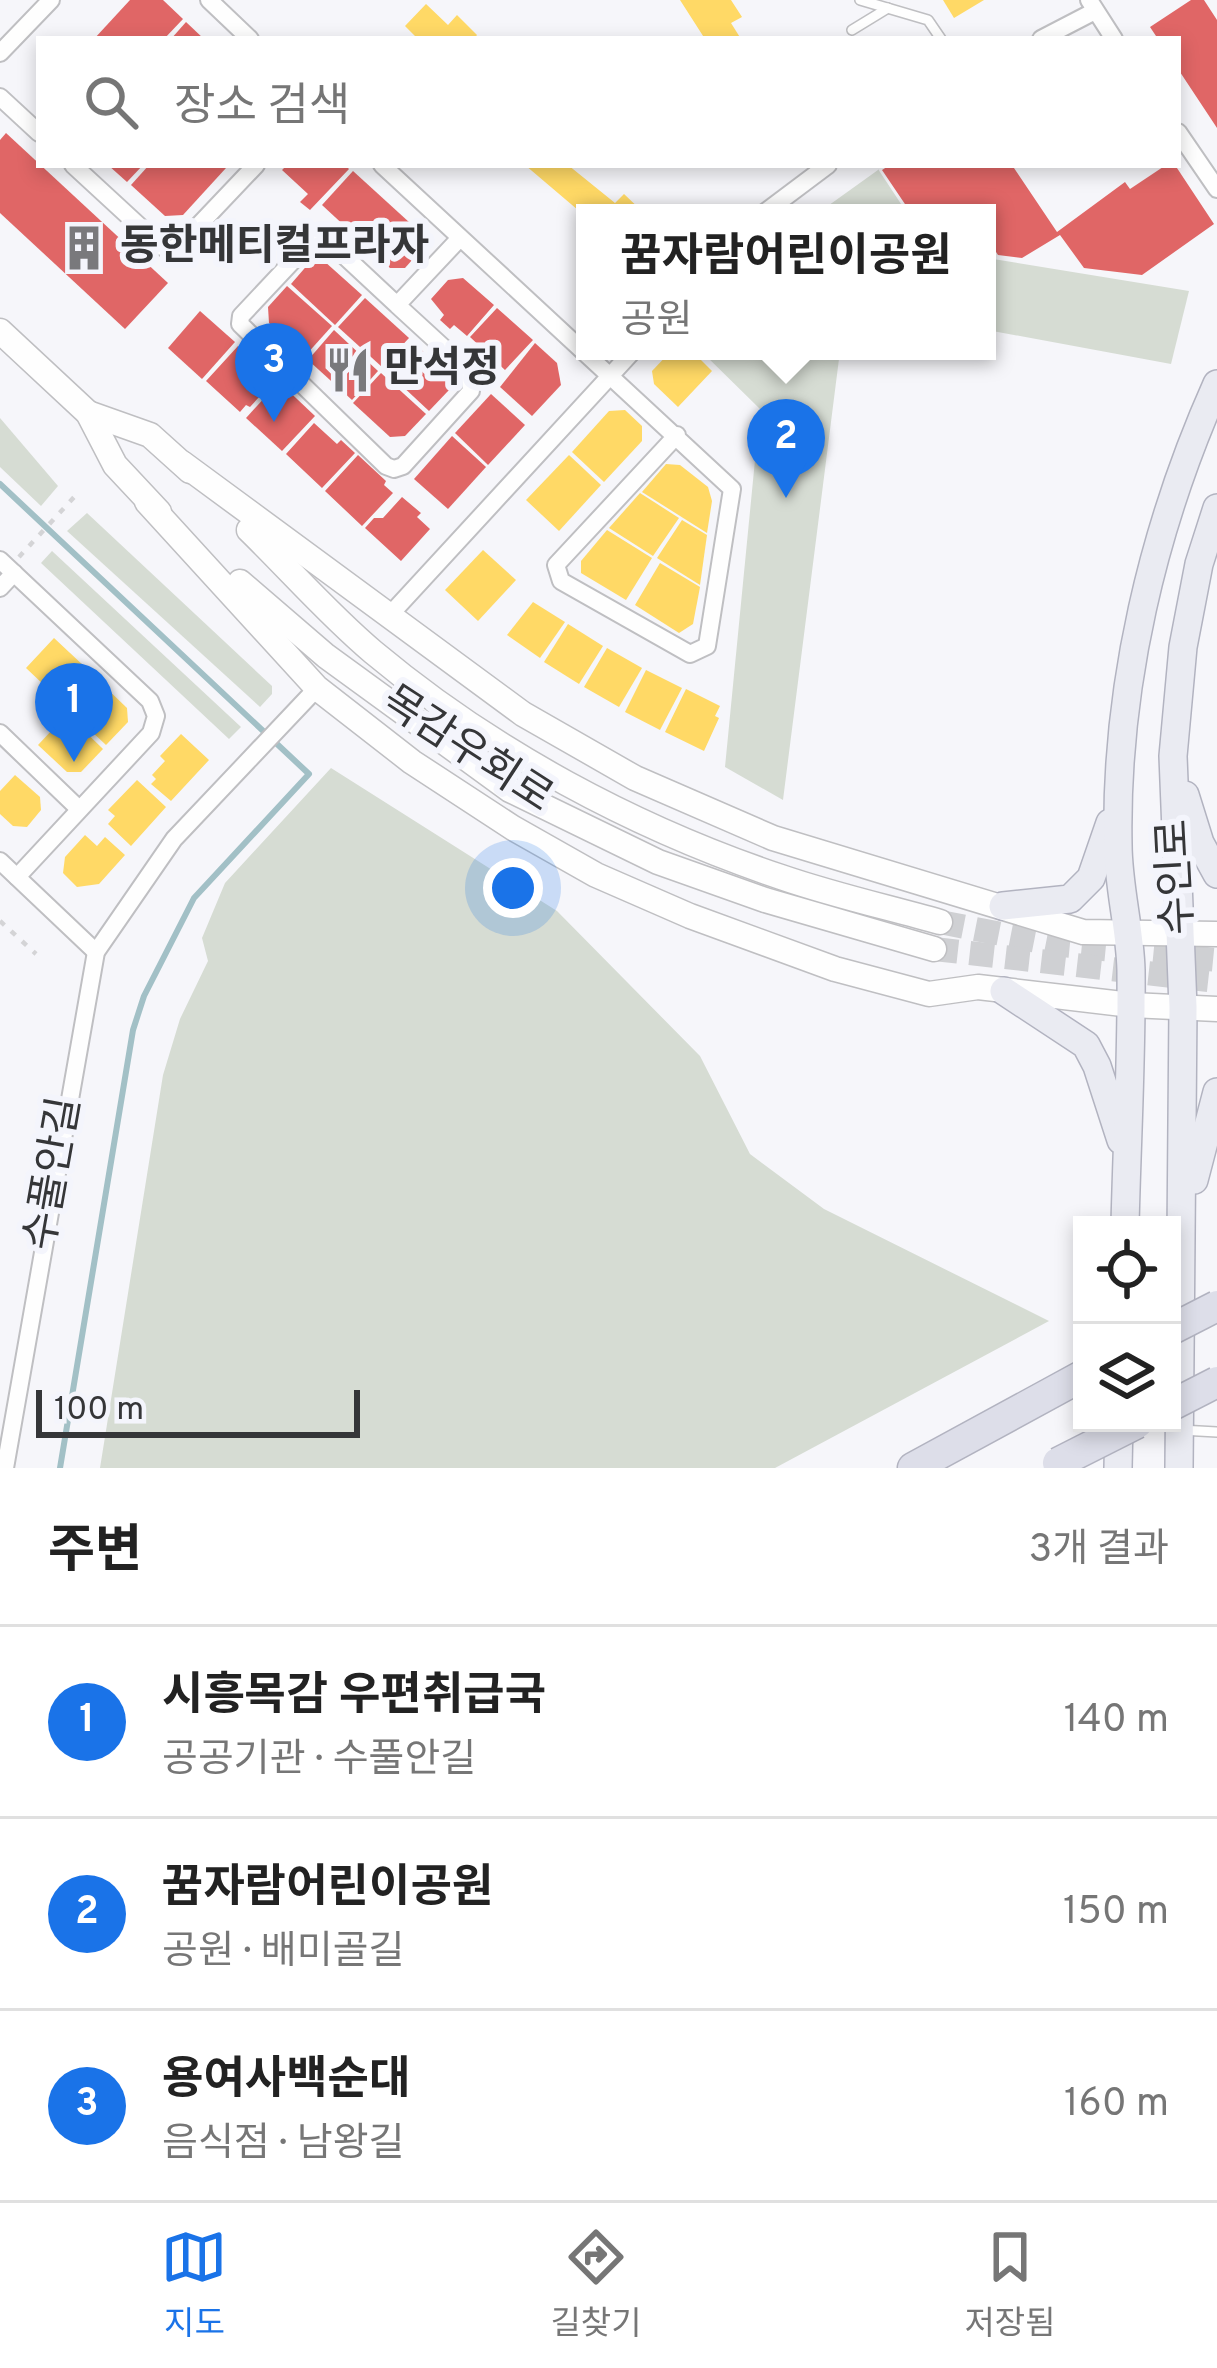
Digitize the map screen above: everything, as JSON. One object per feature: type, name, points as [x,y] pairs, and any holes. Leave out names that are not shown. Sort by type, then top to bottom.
[{"type":"highway","points":[[1181,1324],[1217,1306]]},
{"type":"highway","points":[[913,1468],[1073,1381]]},
{"type":"highway","points":[[1181,1414],[1217,1382]]},
{"type":"highway","points":[[1053,1465],[1119,1432]]},
{"type":"main road","name":"목감우회로","points":[[0,331],[88,413],[115,465],[147,502],[326,656],[510,790],[658,862],[765,900],[934,949]]},
{"type":"main road","name":"수인로","points":[[1125,1216],[1130,933],[1118,846],[1138,616],[1175,494],[1217,385]]},
{"type":"main road","name":"목감우회로","points":[[88,413],[150,436],[369,649],[420,689],[541,768],[615,809],[779,877],[940,922]]},
{"type":"main road","points":[[182,463],[523,714],[635,778],[773,838],[1083,932],[1217,934]]},
{"type":"main road","points":[[147,502],[317,688],[412,762],[596,875],[690,916],[835,969],[928,994],[978,987],[1131,1005],[1217,1009]]},
{"type":"main road","name":"수인로","points":[[1180,1324],[1183,1007],[1173,756],[1183,647],[1199,564],[1217,508]]},
{"type":"main road","points":[[1173,756],[1200,843],[1217,874]]},
{"type":"main road","points":[[1003,905],[1070,899],[1091,878],[1121,790]]},
{"type":"main road","points":[[1004,992],[1086,1045],[1127,1159]]},
{"type":"main road","points":[[1182,1231],[1217,1092]]},
{"type":"main road","points":[[1118,1468],[1119,1432]]},
{"type":"main road","name":"수인로","points":[[1178,1432],[1179,1468]]},
{"type":"street","points":[[0,53],[51,0]]},
{"type":"street","points":[[209,0],[247,36]]},
{"type":"street","points":[[1046,36],[1092,5],[1112,36]]},
{"type":"street","points":[[0,97],[36,131]]},
{"type":"street","points":[[1181,136],[1217,188]]},
{"type":"street","points":[[76,168],[162,248],[172,249],[253,168]]},
{"type":"street","points":[[385,168],[576,347]]},
{"type":"street","points":[[776,204],[824,168]]},
{"type":"street","points":[[317,236],[323,236],[398,305],[469,371],[473,382],[471,391],[403,466],[394,469],[240,324],[241,316],[317,236]]},
{"type":"street","points":[[398,305],[460,238]]},
{"type":"street","points":[[590,360],[677,435],[732,489],[707,646],[690,654],[561,581],[556,565],[677,435]]},
{"type":"street","points":[[388,617],[624,360]]},
{"type":"street","points":[[0,560],[150,701],[156,716],[151,733],[17,877]]},
{"type":"street","points":[[0,588],[14,573]]},
{"type":"street","name":"수풀안길","points":[[5,1468],[96,952],[174,839],[317,688]]},
{"type":"street","points":[[0,733],[79,809]]},
{"type":"street","points":[[0,861],[96,952]]},
{"type":"lane","points":[[860,0],[928,20],[939,36]]},
{"type":"lane","points":[[852,29],[888,8]]},
{"type":"lane","points":[[1181,1418],[1217,1432]]},
{"type":"path","points":[[24,552],[74,497]]},
{"type":"path","points":[[0,921],[36,954]]},
{"type":"shaded area","points":[[878,170],[901,204],[831,204]]},
{"type":"shaded area","points":[[996,259],[1189,291],[1171,364],[996,332]]},
{"type":"shaded area","points":[[710,360],[839,360],[783,800],[725,767],[760,409]]},
{"type":"shaded area","points":[[0,418],[58,486],[41,506],[0,467]]},
{"type":"shaded area","points":[[87,513],[272,686],[272,694],[260,707],[67,531]]},
{"type":"shaded area","points":[[52,551],[241,727],[229,739],[41,563]]},
{"type":"shaded area","points":[[331,768],[557,911],[700,1056],[750,1154],[824,1209],[1049,1321],[775,1468],[100,1468],[163,1075],[180,1019],[208,961],[202,938],[225,883]]},
{"type":"building: 주거","points":[[680,0],[731,0],[742,17],[731,23],[739,36],[703,36]]},
{"type":"building: 주거","points":[[943,0],[984,0],[954,18]]},
{"type":"building: 주거","points":[[426,4],[448,25],[457,15],[477,35],[415,36],[405,26]]},
{"type":"building: 주거","points":[[529,168],[572,168],[615,203],[624,194],[635,204],[576,204],[576,208]]},
{"type":"building: 주거","points":[[662,360],[701,360],[712,371],[678,407],[654,384],[652,371]]},
{"type":"building: 주거","points":[[625,410],[642,426],[642,441],[604,482],[572,452],[609,411]]},
{"type":"building: 주거","points":[[569,455],[601,485],[559,531],[526,500]]},
{"type":"building: 주거","points":[[666,464],[680,465],[708,487],[712,501],[707,533],[642,492]]},
{"type":"building: 주거","points":[[640,493],[679,518],[653,556],[609,528]]},
{"type":"building: 주거","points":[[682,520],[707,535],[700,585],[657,558]]},
{"type":"building: 주거","points":[[607,530],[652,558],[626,600],[581,573],[581,561]]},
{"type":"building: 주거","points":[[483,550],[516,580],[478,621],[445,590]]},
{"type":"building: 주거","points":[[660,563],[700,587],[693,624],[679,633],[635,605]]},
{"type":"building: 주거","points":[[533,602],[565,622],[540,658],[507,635]]},
{"type":"building: 주거","points":[[568,624],[603,646],[579,684],[544,662]]},
{"type":"building: 주거","points":[[54,638],[85,667],[74,678],[81,684],[63,703],[26,668]]},
{"type":"building: 주거","points":[[607,648],[642,668],[619,707],[584,687]]},
{"type":"building: 주거","points":[[646,670],[682,688],[660,730],[625,712]]},
{"type":"building: 주거","points":[[101,683],[127,708],[128,722],[106,745],[72,713]]},
{"type":"building: 주거","points":[[686,689],[720,706],[704,751],[665,732]]},
{"type":"building: 주거","points":[[67,714],[103,749],[81,772],[67,772],[38,745]]},
{"type":"building: 주거","points":[[181,734],[209,760],[171,801],[151,784],[156,779],[152,775],[165,761],[160,756]]},
{"type":"building: 주거","points":[[15,775],[40,797],[41,810],[27,827],[13,826],[0,814],[0,791]]},
{"type":"building: 주거","points":[[137,780],[166,807],[131,846],[108,824],[115,816],[108,810]]},
{"type":"building: 주거","points":[[85,835],[97,846],[105,837],[125,855],[99,884],[77,887],[63,873],[65,857]]},
{"type":"building: 상업","points":[[130,0],[163,0],[183,19],[167,36],[97,36]]},
{"type":"building: 상업","points":[[1191,0],[1204,0],[1217,20],[1217,128],[1181,74],[1181,36],[1156,36],[1150,27]]},
{"type":"building: 상업","points":[[186,22],[201,36],[174,36]]},
{"type":"building: 상업","name":"동한메티컬프라자","points":[[6,133],[36,161],[36,168],[44,168],[168,283],[125,329],[0,213],[0,140]]},
{"type":"building: 상업","points":[[111,168],[140,168],[127,182]]},
{"type":"building: 상업","points":[[146,168],[226,168],[183,215],[165,216],[131,185]]},
{"type":"building: 상업","points":[[1014,168],[1057,232],[1125,182],[1130,189],[1162,168],[1177,168],[1214,224],[1142,275],[1084,268],[1060,235],[1022,258],[998,255],[996,204],[905,204],[882,170]]},
{"type":"building: 상업","points":[[349,169],[310,210],[300,202],[308,194],[282,170]]},
{"type":"building: 상업","points":[[353,171],[421,233],[421,250],[405,268],[390,268],[322,205]]},
{"type":"building: 상업","points":[[324,261],[362,295],[335,325],[291,284],[310,262]]},
{"type":"building: 상업","points":[[463,278],[494,305],[467,336],[440,320],[444,315],[431,299],[448,280]]},
{"type":"building: 상업","points":[[287,286],[332,326],[305,356],[269,323],[268,307]]},
{"type":"building: 상업","points":[[365,298],[409,338],[382,367],[338,327]]},
{"type":"building: 상업","points":[[497,308],[533,340],[505,370],[480,355],[484,350],[470,337]]},
{"type":"building: 상업","points":[[200,311],[235,342],[202,379],[168,348]]},
{"type":"building: 상업","points":[[334,330],[378,371],[352,400],[308,360]]},
{"type":"building: 상업","points":[[412,341],[448,375],[449,390],[429,411],[385,370]]},
{"type":"building: 상업","points":[[535,343],[557,363],[561,385],[532,416],[500,387]]},
{"type":"building: 상업","points":[[238,346],[269,374],[265,379],[271,384],[240,412],[206,381]]},
{"type":"building: 상업","points":[[381,373],[426,414],[405,436],[390,437],[353,403]]},
{"type":"building: 상업","points":[[279,382],[315,416],[282,451],[246,418]]},
{"type":"building: 상업","points":[[491,394],[525,425],[488,465],[455,433]]},
{"type":"building: 상업","points":[[314,423],[355,453],[322,488],[286,454]]},
{"type":"building: 상업","points":[[452,436],[486,467],[448,509],[414,479]]},
{"type":"building: 상업","points":[[358,455],[393,493],[362,526],[325,491]]},
{"type":"building: 상업","points":[[402,497],[421,513],[417,517],[430,529],[401,561],[365,528],[374,518],[383,518]]},
{"type":"waterway","points":[[0,484],[309,774],[194,898],[144,996],[133,1030],[60,1468]]},
{"type":"tunnel","points":[[940,922],[1052,944],[1217,960]]},
{"type":"tunnel","points":[[934,949],[1217,981]]},
{"type":"place","name":"동한메티컬프라자","points":[[84,248]]},
{"type":"place","name":"만석정","points":[[348,370]]},
{"type":"place","name":"용여사백순대","points":[[274,422]]},
{"type":"place","name":"꿈자람어린이공원","points":[[786,498]]},
{"type":"place","name":"시흥목감 우편취급국","points":[[74,762]]}]
